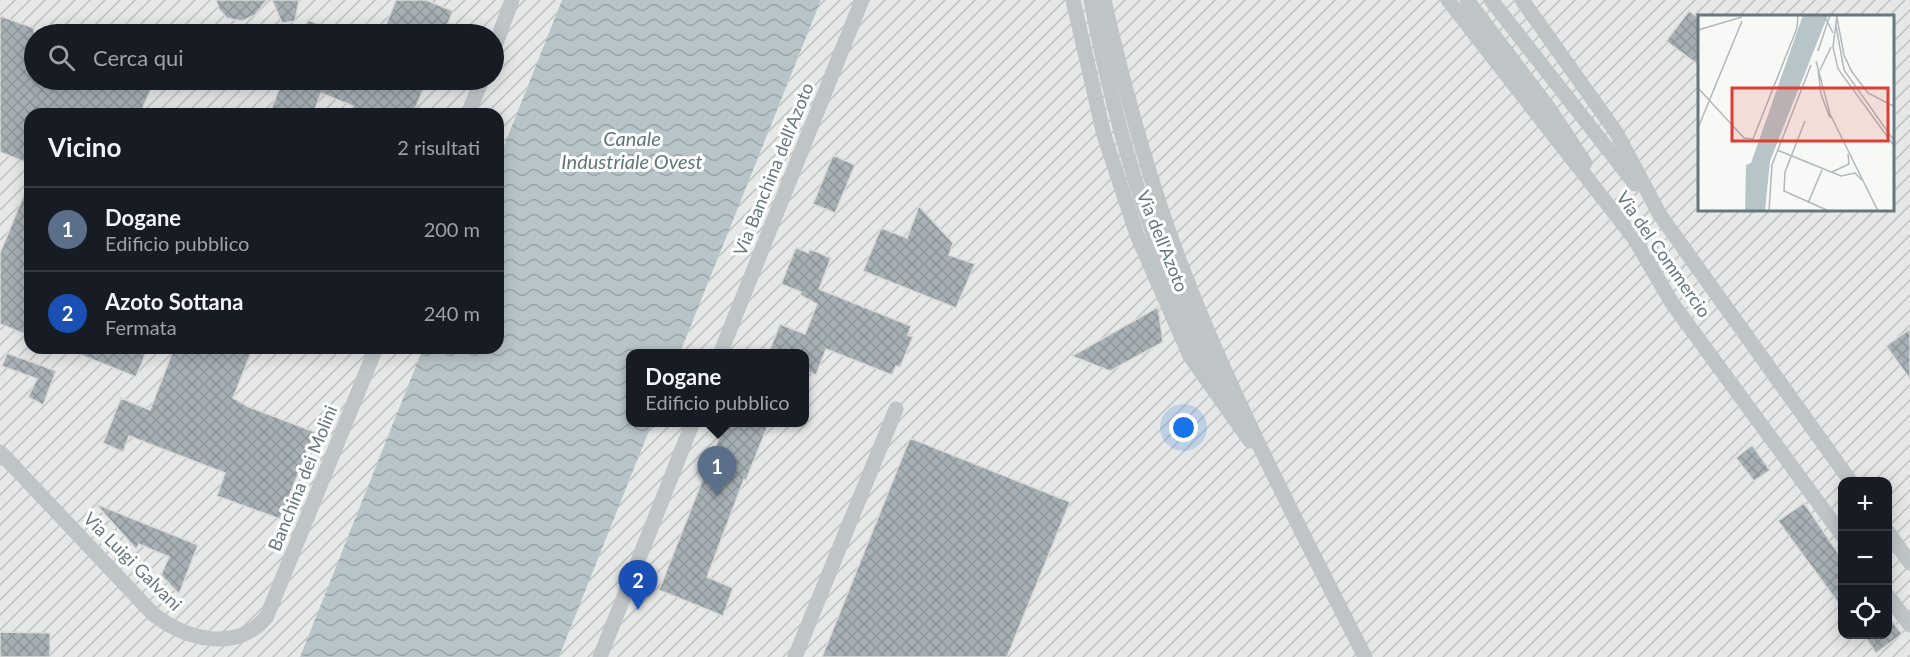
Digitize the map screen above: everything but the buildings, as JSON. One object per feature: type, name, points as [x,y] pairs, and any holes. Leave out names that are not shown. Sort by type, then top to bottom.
[{"type":"street","points":[[503,24],[512,0]]},
{"type":"street","name":"Via Banchina dell'Azoto","points":[[722,349],[862,0]]},
{"type":"street","name":"Via dell'Azoto","points":[[1073,0],[1104,135],[1141,246],[1190,356],[1272,472]]},
{"type":"street","name":"Via dell'Azoto","points":[[1091,0],[1120,135],[1153,233],[1197,341],[1272,472]]},
{"type":"street","name":"Via dell'Azoto","points":[[1104,0],[1134,123],[1167,227],[1205,324],[1272,472],[1365,657]]},
{"type":"street","name":"Via del Commercio","points":[[1448,0],[1634,238],[1672,303],[1839,531]]},
{"type":"street","points":[[1467,0],[1551,111],[1634,238]]},
{"type":"street","points":[[1491,0],[1660,215]]},
{"type":"street","name":"Via del Commercio","points":[[1522,0],[1616,132],[1660,215],[1847,477]]},
{"type":"street","points":[[470,108],[478,90]]},
{"type":"street","name":"Banchina dei Molini","points":[[263,621],[374,354]]},
{"type":"street","points":[[795,657],[896,409]]},
{"type":"street","points":[[600,657],[691,427]]},
{"type":"street","name":"Via Luigi Galvani","points":[[0,452],[111,572],[163,621],[191,635],[224,639],[245,634],[263,621]]},
{"type":"street","points":[[1892,539],[1910,563]]},
{"type":"street","points":[[1892,602],[1910,625]]},
{"type":"shaded area","points":[[0,0],[562,0],[504,146],[504,108],[24,108],[24,354],[421,354],[300,657],[0,657]]},
{"type":"shaded area","points":[[821,0],[1910,0],[1910,657],[559,657],[650,427],[809,427],[809,349],[682,349]]},
{"type":"water","name":"Canale Industriale Ovest","points":[[562,0],[821,0],[682,349],[626,349],[626,427],[650,427],[559,657],[300,657],[421,354],[504,354],[504,146]]},
{"type":"place","name":"Dogane","points":[[717,496]]},
{"type":"place","name":"Azoto Sottana","points":[[638,610]]}]
